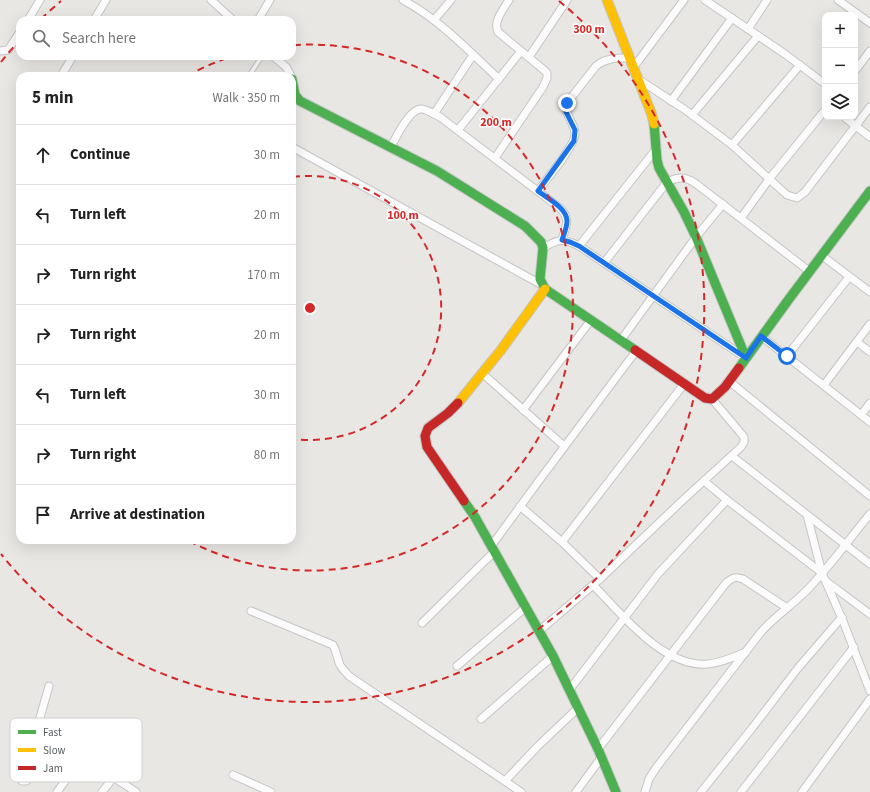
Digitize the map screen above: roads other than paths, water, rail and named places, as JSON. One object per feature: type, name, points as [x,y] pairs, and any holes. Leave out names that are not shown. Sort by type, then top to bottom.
[{"type":"street","points":[[30,16],[40,0]]},
{"type":"street","points":[[96,16],[106,0]]},
{"type":"street","points":[[211,0],[229,16]]},
{"type":"street","points":[[260,16],[270,0]]},
{"type":"street","points":[[403,0],[434,20],[499,79]]},
{"type":"street","points":[[434,20],[451,0]]},
{"type":"street","points":[[495,158],[546,82],[547,73],[503,37],[496,27],[499,15],[509,0]]},
{"type":"street","points":[[529,57],[567,0]]},
{"type":"street","points":[[607,0],[652,115],[659,168],[684,212],[696,238],[746,358]]},
{"type":"street","points":[[633,68],[684,0]]},
{"type":"street","points":[[705,0],[822,82]]},
{"type":"street","points":[[748,29],[767,0]]},
{"type":"street","points":[[838,0],[870,22]]},
{"type":"street","points":[[671,101],[732,18]]},
{"type":"street","points":[[692,115],[758,36]]},
{"type":"street","points":[[0,52],[8,50],[16,38]]},
{"type":"street","points":[[458,130],[521,51]]},
{"type":"street","points":[[858,68],[870,51]]},
{"type":"street","points":[[434,114],[473,55]]},
{"type":"street","points":[[538,191],[574,141],[575,130],[566,112],[567,103],[600,63],[612,58],[629,58]]},
{"type":"street","points":[[63,72],[71,60]]},
{"type":"street","points":[[278,60],[286,67],[289,72]]},
{"type":"street","points":[[732,145],[800,65]]},
{"type":"street","points":[[637,78],[692,115],[732,145],[787,195],[797,198],[870,107]]},
{"type":"street","points":[[296,99],[437,171],[525,226],[541,242],[543,248],[540,279],[544,287]]},
{"type":"street","points":[[390,147],[416,110],[422,109],[434,114],[458,130],[565,213],[567,225],[562,240]]},
{"type":"street","points":[[741,218],[770,178],[822,114]]},
{"type":"street","points":[[848,120],[870,137]]},
{"type":"street","points":[[579,246],[657,148]]},
{"type":"street","points":[[296,149],[544,287],[684,384],[705,398],[712,399],[718,396],[809,271],[870,191]]},
{"type":"street","points":[[604,263],[667,182],[677,178],[688,178],[809,271]]},
{"type":"street","points":[[621,340],[723,204]]},
{"type":"street","points":[[543,248],[554,241],[562,240],[579,246],[746,358]]},
{"type":"street","points":[[822,255],[870,292]]},
{"type":"street","points":[[787,356],[849,277]]},
{"type":"street","points":[[544,287],[498,354],[450,411],[428,428],[425,433],[425,439],[427,447],[475,517],[553,656],[570,689],[616,792]]},
{"type":"street","points":[[523,410],[591,320]]},
{"type":"street","points":[[824,385],[870,324]]},
{"type":"street","points":[[761,336],[870,422]]},
{"type":"street","points":[[857,342],[870,352]]},
{"type":"street","points":[[422,622],[493,548],[520,506],[636,351]]},
{"type":"street","points":[[482,374],[564,446]]},
{"type":"street","points":[[729,381],[870,496]]},
{"type":"street","points":[[562,542],[684,384]]},
{"type":"street","points":[[539,631],[593,585],[741,448],[744,442],[744,437],[712,399]]},
{"type":"street","points":[[861,415],[870,403]]},
{"type":"street","points":[[732,456],[870,564]]},
{"type":"street","points":[[704,481],[822,573]]},
{"type":"street","points":[[570,689],[658,574],[727,500]]},
{"type":"street","points":[[520,506],[562,542],[600,578]]},
{"type":"street","points":[[644,792],[649,779],[656,768],[771,620],[798,599],[822,573],[870,514]]},
{"type":"street","points":[[807,515],[822,573],[842,617],[870,691]]},
{"type":"street","points":[[576,792],[599,753],[671,654],[732,578],[737,577],[744,579],[787,608]]},
{"type":"street","points":[[826,580],[870,614]]},
{"type":"street","points":[[593,585],[649,642],[671,654],[675,658],[686,662],[707,664],[723,661],[746,652]]},
{"type":"street","points":[[457,666],[526,607]]},
{"type":"street","points":[[251,611],[332,645],[336,650],[339,665],[349,676],[520,792]]},
{"type":"street","points":[[701,792],[798,668],[842,617]]},
{"type":"street","points":[[741,792],[854,647]]},
{"type":"street","points":[[481,719],[553,656]]},
{"type":"street","points":[[41,718],[49,686]]},
{"type":"street","points":[[802,792],[870,699]]},
{"type":"street","points":[[505,781],[538,746],[578,708]]},
{"type":"street","points":[[233,775],[270,792]]},
{"type":"street","points":[[57,792],[64,782]]},
{"type":"street","points":[[102,792],[110,782]]},
{"type":"street","points":[[121,782],[136,792]]},
{"type":"lane","points":[[252,72],[259,60]]}]
